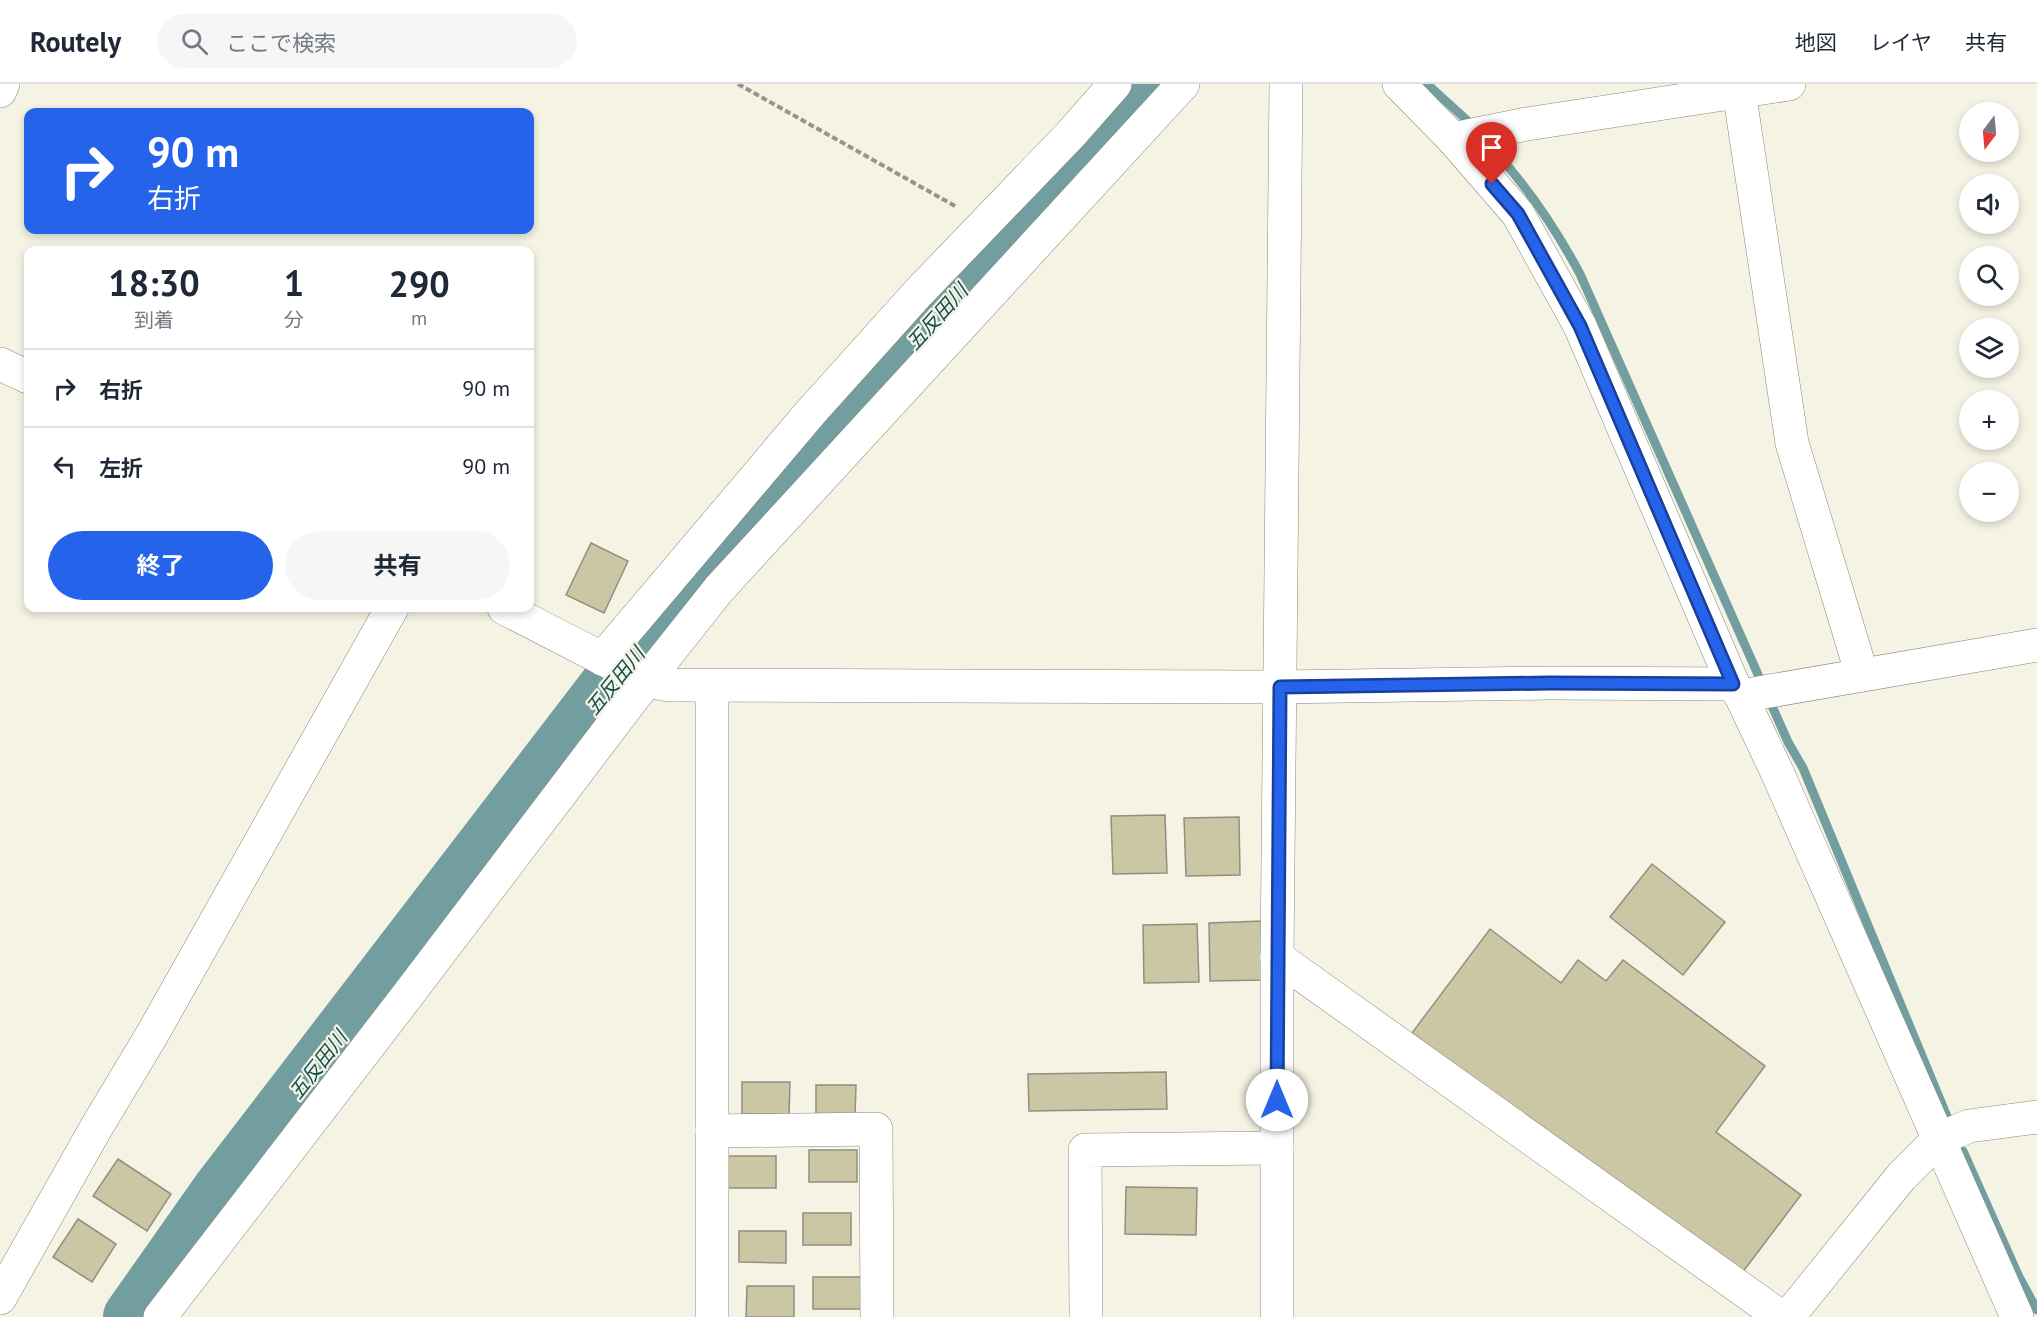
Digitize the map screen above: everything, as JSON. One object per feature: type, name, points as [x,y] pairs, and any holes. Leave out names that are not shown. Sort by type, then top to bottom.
[{"type":"street","points":[[0,91],[3,84]]},
{"type":"street","points":[[603,660],[811,412],[918,293],[1071,134],[1115,84]]},
{"type":"street","points":[[160,1317],[413,989],[645,681],[719,589],[1184,84]]},
{"type":"street","points":[[1277,1317],[1277,957],[1286,84]]},
{"type":"street","points":[[1399,84],[1453,139],[1518,214],[1580,326],[2017,1317]]},
{"type":"street","points":[[1453,139],[1738,88],[1789,84]]},
{"type":"street","points":[[1738,88],[1792,443],[1862,675]]},
{"type":"street","points":[[0,364],[24,375]]},
{"type":"street","points":[[0,1298],[96,1128],[153,1033],[390,612]]},
{"type":"street","points":[[512,612],[645,681],[669,685],[712,686],[1280,687],[1550,683],[1740,692],[1788,688],[2037,645]]},
{"type":"street","points":[[712,686],[712,1317]]},
{"type":"street","points":[[1277,957],[1781,1317]]},
{"type":"street","points":[[1788,1317],[1901,1177],[1940,1139],[1969,1126],[2037,1117]]},
{"type":"street","points":[[712,1131],[876,1128],[877,1317]]},
{"type":"street","points":[[1086,1317],[1084,1150],[1277,1148]]},
{"type":"path","points":[[738,84],[984,223]]},
{"type":"building","points":[[591,543],[628,561],[604,613],[566,595]]},
{"type":"building","points":[[1165,815],[1167,873],[1113,874],[1111,816]]},
{"type":"building","points":[[1239,817],[1240,875],[1186,876],[1184,818]]},
{"type":"building","points":[[1652,864],[1725,922],[1683,975],[1610,917]]},
{"type":"building","points":[[1263,921],[1264,980],[1210,981],[1209,923]]},
{"type":"building","points":[[1197,924],[1199,982],[1144,983],[1143,925]]},
{"type":"building","points":[[1490,929],[1561,983],[1578,960],[1606,981],[1623,960],[1765,1066],[1716,1132],[1801,1195],[1739,1277],[1412,1033]]},
{"type":"building","points":[[1166,1072],[1167,1109],[1029,1111],[1028,1074]]},
{"type":"building","points":[[742,1082],[790,1082],[789,1114],[742,1114]]},
{"type":"building","points":[[816,1085],[856,1085],[855,1116],[816,1116]]},
{"type":"building","points":[[809,1150],[857,1150],[857,1182],[809,1182]]},
{"type":"building","points":[[728,1156],[776,1156],[776,1188],[728,1188]]},
{"type":"building","points":[[118,1159],[171,1194],[147,1231],[93,1196]]},
{"type":"building","points":[[1126,1187],[1197,1188],[1196,1235],[1125,1234]]},
{"type":"building","points":[[803,1213],[851,1213],[851,1245],[803,1245]]},
{"type":"building","points":[[78,1219],[116,1244],[92,1282],[53,1257]]},
{"type":"building","points":[[739,1231],[786,1231],[786,1263],[739,1262]]},
{"type":"building","points":[[813,1277],[861,1277],[861,1309],[813,1309]]},
{"type":"building","points":[[747,1286],[794,1286],[794,1317],[746,1317]]},
{"type":"waterway","name":"五反田川","points":[[132,1317],[220,1192],[616,676],[749,524],[1145,84]]},
{"type":"waterway","points":[[1427,84],[1470,123]]},
{"type":"waterway","points":[[1497,154],[1542,211],[1580,274],[1788,742],[1803,768],[1948,1119]]},
{"type":"waterway","points":[[1963,1151],[2019,1277],[2037,1310]]},
{"type":"route","points":[[1277,1100],[1280,687],[1550,683],[1733,684],[1580,326],[1518,214],[1492,184]]}]
